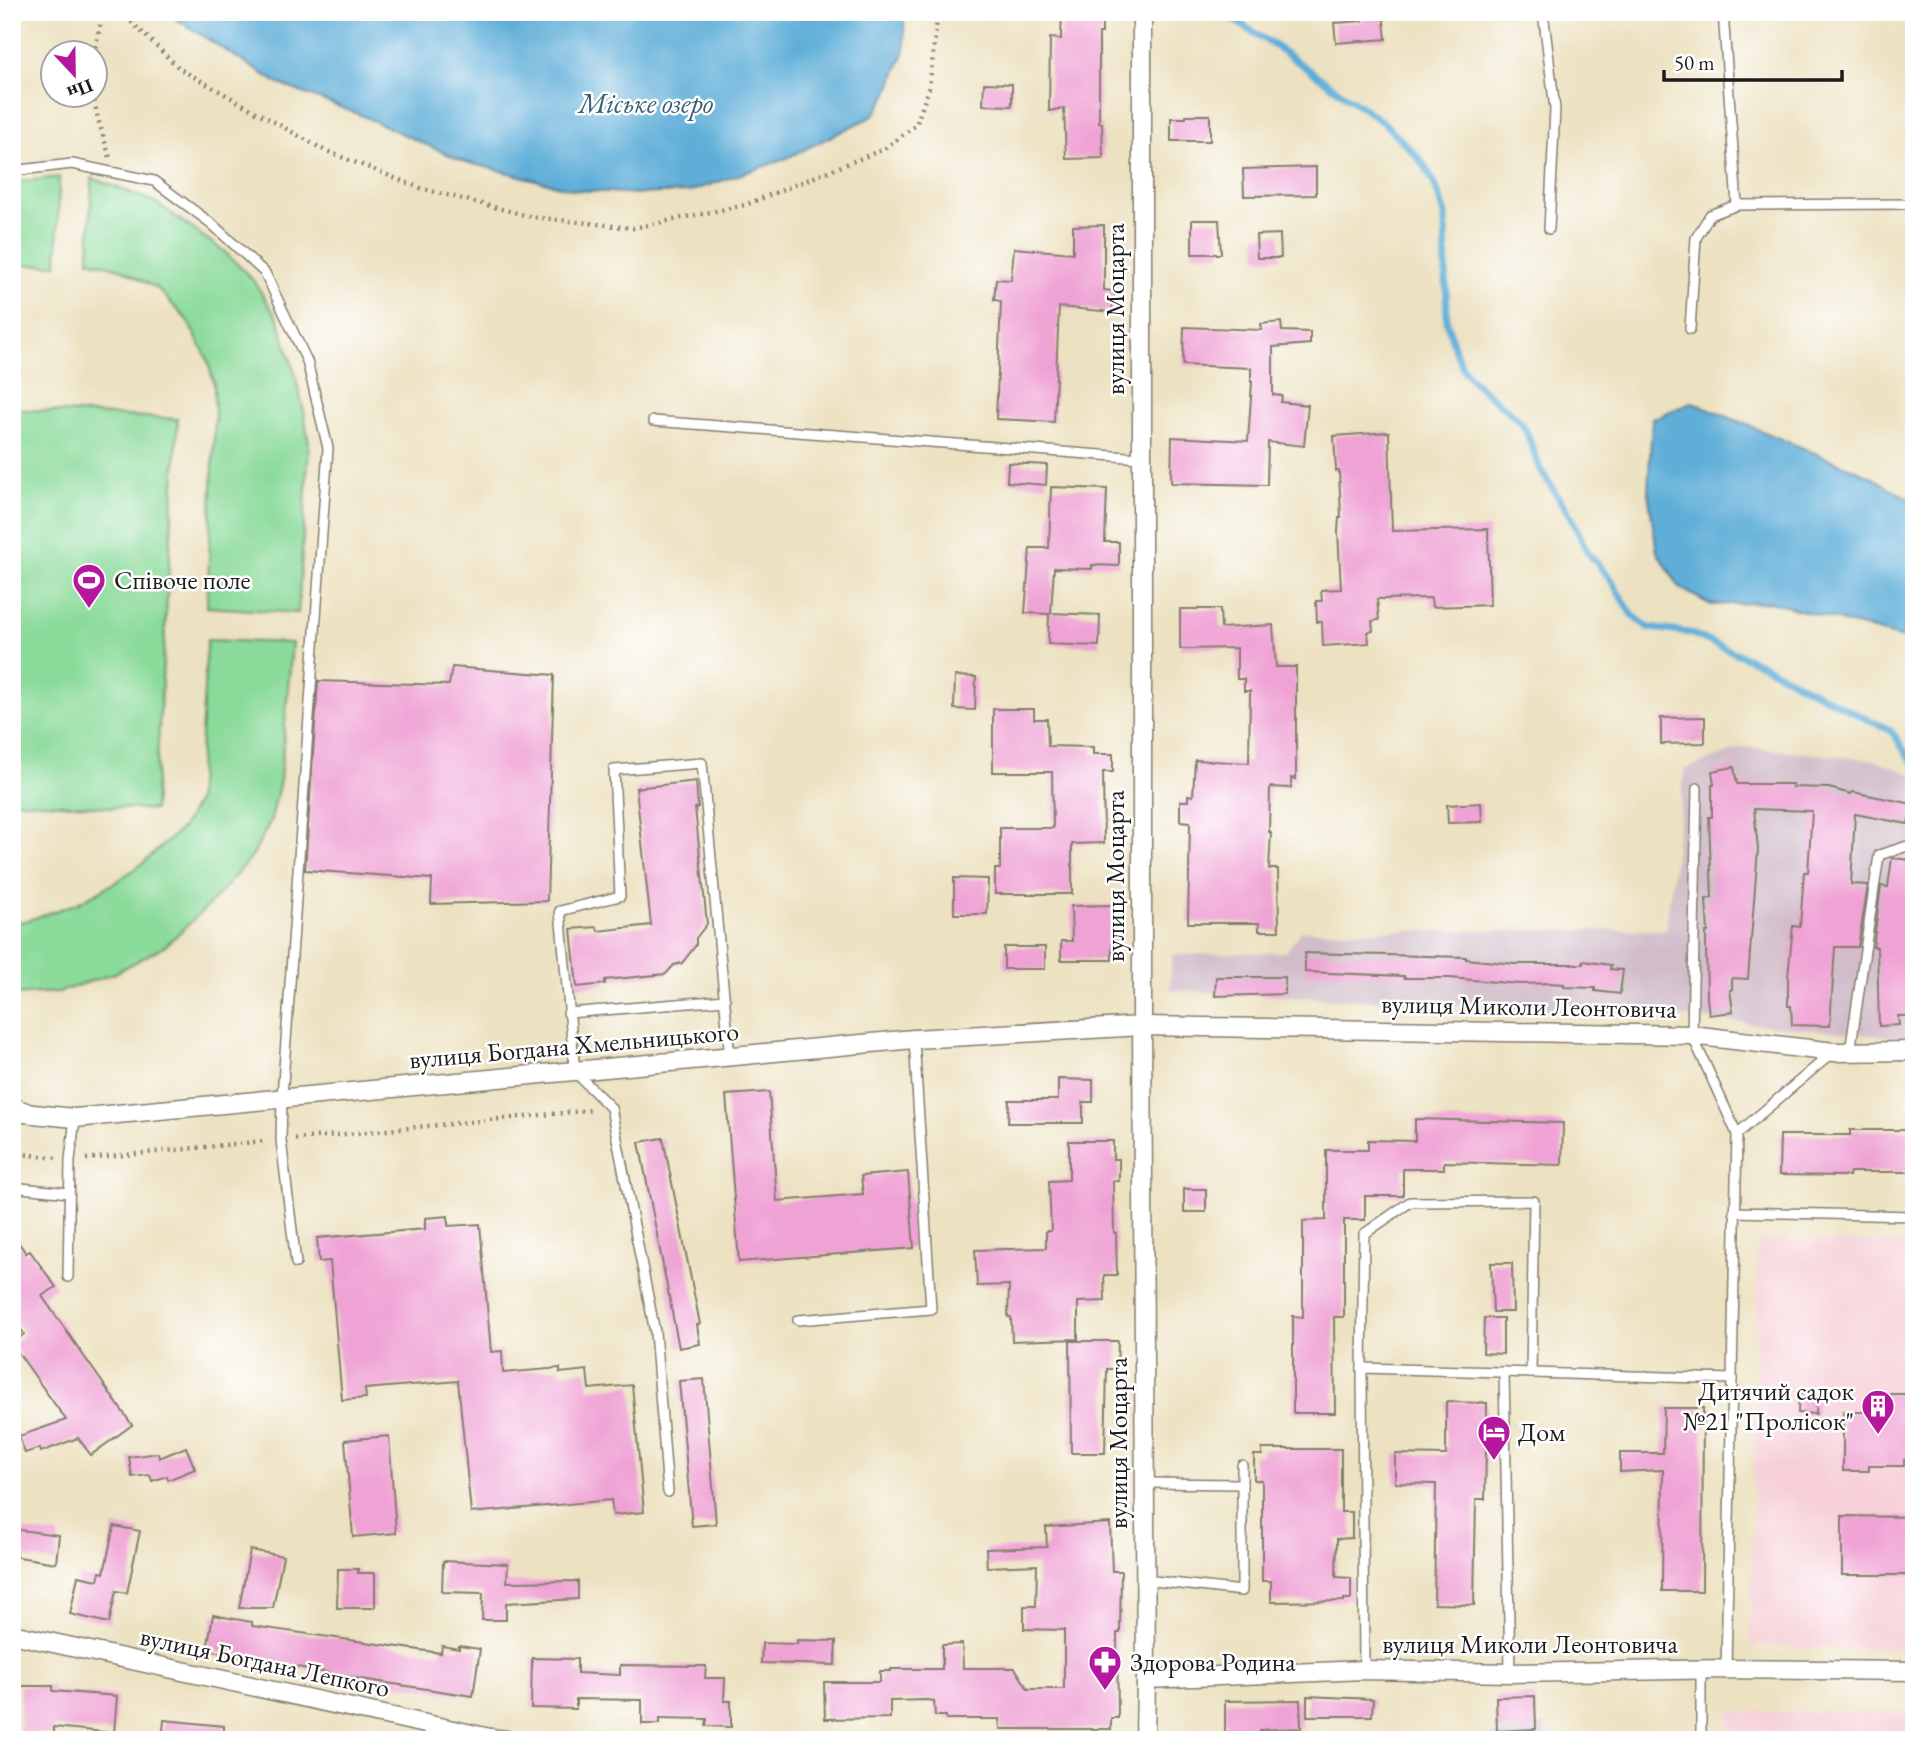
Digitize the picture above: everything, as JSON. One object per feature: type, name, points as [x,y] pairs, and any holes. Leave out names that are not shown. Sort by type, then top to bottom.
[{"type":"street","name":"вулиця Моцарта","points":[[1142,12],[1144,1740]]},
{"type":"street","name":"вулиця Богдана Хмельницького","points":[[12,1112],[75,1118],[914,1040],[1142,1026]]},
{"type":"street","name":"вулиця Миколи Леонтовича","points":[[1142,1026],[1692,1035],[1842,1052],[1914,1051]]},
{"type":"street","name":"вулиця Богдана Лепкого","points":[[12,1634],[507,1740]]},
{"type":"street","name":"вулиця Миколи Леонтовича","points":[[1146,1679],[1364,1670],[1510,1673],[1726,1669],[1914,1671]]},
{"type":"lane","points":[[1543,12],[1555,109],[1549,229]]},
{"type":"lane","points":[[1724,12],[1737,205]]},
{"type":"lane","points":[[12,171],[72,164],[154,181],[212,224],[265,273],[307,361],[328,448],[282,1097],[281,1140],[296,1263]]},
{"type":"lane","points":[[1690,329],[1696,238],[1710,215],[1737,205],[1914,204]]},
{"type":"lane","points":[[653,421],[1142,458]]},
{"type":"lane","points":[[668,1492],[655,1332],[611,1108],[575,1072],[559,911],[620,896],[614,770],[702,763],[730,1058]]},
{"type":"lane","points":[[1697,788],[1692,1035],[1737,1134],[1726,1669]]},
{"type":"lane","points":[[1737,1134],[1842,1052],[1879,856],[1914,844]]},
{"type":"lane","points":[[568,1013],[725,1000]]},
{"type":"lane","points":[[798,1320],[931,1309],[914,1040]]},
{"type":"lane","points":[[12,1102],[46,1116]]},
{"type":"lane","points":[[68,1277],[70,1160],[75,1118]]},
{"type":"lane","points":[[12,1187],[69,1194]]},
{"type":"lane","points":[[1364,1670],[1364,1234],[1410,1202],[1534,1201],[1531,1373]]},
{"type":"lane","points":[[1734,1212],[1914,1216]]},
{"type":"lane","points":[[1362,1368],[1732,1379]]},
{"type":"lane","points":[[1504,1373],[1510,1673]]},
{"type":"lane","points":[[1145,1580],[1242,1591],[1242,1465]]},
{"type":"lane","points":[[1144,1483],[1242,1484]]},
{"type":"lane","points":[[1700,1740],[1701,1670]]},
{"type":"path","points":[[97,38],[103,12]]},
{"type":"path","points":[[121,12],[180,69],[324,150],[420,188],[520,214],[633,228],[744,205],[884,149],[916,125],[929,88],[938,12]]},
{"type":"path","points":[[96,108],[114,173]]},
{"type":"path","points":[[12,1153],[70,1160],[611,1108]]},
{"type":"shaded area","points":[[1744,747],[1874,760],[1914,775],[1914,1039],[1671,1016],[1170,990],[1172,955],[1286,952],[1301,931],[1666,930],[1685,769]]},
{"type":"shaded area","points":[[1758,1240],[1914,1243],[1914,1649],[1750,1646]]},
{"type":"shaded area","points":[[1729,1711],[1914,1712],[1914,1740],[1728,1740]]},
{"type":"shaded area","points":[[1545,1724],[1545,1740],[1490,1740],[1491,1736]]},
{"type":"green space","points":[[59,177],[57,265],[12,265],[12,182]]},
{"type":"green space","points":[[92,178],[155,202],[225,252],[253,280],[278,319],[294,370],[309,445],[298,613],[207,607],[214,384],[207,358],[187,320],[158,289],[123,270],[89,260]]},
{"type":"green space","name":"Співоче поле","points":[[12,409],[178,419],[154,810],[12,801]]},
{"type":"green space","points":[[207,640],[292,643],[280,780],[271,820],[252,857],[208,906],[165,946],[115,973],[59,992],[12,995],[12,922],[26,921],[78,903],[116,882],[143,863],[182,828],[197,802]]},
{"type":"water","name":"Міське озеро","points":[[165,12],[905,12],[905,50],[887,95],[873,116],[785,159],[689,192],[638,194],[575,190],[462,161],[363,116],[277,83]]},
{"type":"water","points":[[1692,402],[1868,475],[1914,502],[1914,641],[1770,602],[1711,605],[1680,588],[1657,552],[1648,492],[1652,419]]},
{"type":"building","points":[[1062,12],[1102,12],[1102,33],[1099,33],[1099,123],[1102,123],[1103,158],[1066,159],[1064,108],[1049,111],[1050,38],[1061,39]]},
{"type":"building","points":[[1362,12],[1383,12],[1386,39],[1336,43],[1334,23],[1363,21]]},
{"type":"building","points":[[984,83],[1012,84],[1012,106],[983,105]]},
{"type":"building","points":[[1186,115],[1210,115],[1210,141],[1171,141],[1171,118],[1186,118]]},
{"type":"building","points":[[1316,167],[1316,195],[1244,196],[1243,169]]},
{"type":"building","points":[[1192,220],[1219,220],[1221,254],[1192,254]]},
{"type":"building","points":[[1104,225],[1104,290],[1115,291],[1112,312],[1059,307],[1054,422],[996,419],[1001,301],[994,300],[996,279],[1011,280],[1014,248],[1073,253],[1073,226]]},
{"type":"building","points":[[1280,234],[1281,258],[1257,258],[1256,235]]},
{"type":"building","points":[[1281,322],[1282,331],[1310,332],[1310,344],[1273,347],[1273,395],[1282,396],[1281,402],[1308,405],[1304,446],[1268,442],[1267,485],[1171,483],[1172,437],[1248,441],[1251,368],[1183,365],[1184,327],[1262,330],[1261,324]]},
{"type":"building","points":[[1389,432],[1392,531],[1488,529],[1490,605],[1432,607],[1431,598],[1377,599],[1379,620],[1372,621],[1373,631],[1368,632],[1369,643],[1323,646],[1322,622],[1317,622],[1316,601],[1322,601],[1321,590],[1341,589],[1339,471],[1336,471],[1334,436]]},
{"type":"building","points":[[1008,463],[1047,465],[1046,485],[1007,482]]},
{"type":"building","points":[[1051,487],[1107,489],[1105,542],[1119,542],[1119,566],[1092,565],[1092,569],[1054,568],[1051,613],[1100,615],[1099,646],[1048,644],[1049,614],[1025,613],[1030,548],[1049,548]]},
{"type":"building","points":[[1180,609],[1220,609],[1221,628],[1273,625],[1276,667],[1296,667],[1296,779],[1291,778],[1291,788],[1270,787],[1269,869],[1278,869],[1279,931],[1259,931],[1259,923],[1188,923],[1190,822],[1180,821],[1180,801],[1188,801],[1188,795],[1193,796],[1195,760],[1249,763],[1250,691],[1244,691],[1244,679],[1237,679],[1237,648],[1180,649]]},
{"type":"building","points":[[452,667],[554,675],[547,901],[431,904],[432,879],[305,870],[318,681],[449,685]]},
{"type":"building","points":[[955,676],[976,677],[975,710],[954,709]]},
{"type":"building","points":[[993,709],[1034,709],[1034,719],[1047,719],[1048,746],[1093,747],[1093,754],[1113,754],[1113,772],[1103,772],[1104,843],[1072,844],[1072,894],[995,894],[995,869],[1000,869],[1000,828],[1053,828],[1052,772],[993,772]]},
{"type":"building","points":[[1705,717],[1705,743],[1661,744],[1661,718]]},
{"type":"building","points":[[1734,767],[1737,784],[1793,784],[1792,787],[1829,788],[1913,804],[1908,824],[1855,814],[1851,884],[1868,885],[1858,947],[1835,947],[1830,1026],[1792,1025],[1791,1006],[1788,1006],[1793,926],[1800,927],[1804,872],[1808,872],[1812,811],[1754,809],[1758,849],[1748,979],[1732,978],[1730,990],[1733,1012],[1709,1015],[1706,899],[1712,898],[1709,817],[1712,817],[1712,771]]},
{"type":"building","points":[[696,781],[698,807],[695,808],[707,924],[696,938],[696,945],[682,963],[674,965],[666,974],[605,980],[605,984],[577,987],[571,929],[597,927],[598,931],[651,925],[636,788]]},
{"type":"building","points":[[1481,803],[1482,822],[1448,823],[1447,805]]},
{"type":"building","points":[[1892,858],[1911,860],[1908,899],[1914,899],[1914,1016],[1898,1016],[1899,1025],[1879,1026],[1877,947],[1873,947],[1881,886],[1888,887]]},
{"type":"building","points":[[954,878],[988,879],[987,914],[954,914]]},
{"type":"building","points":[[1112,905],[1113,925],[1120,924],[1120,944],[1112,944],[1112,960],[1061,960],[1061,941],[1072,941],[1071,906]]},
{"type":"building","points":[[1004,947],[1045,947],[1045,969],[1004,969]]},
{"type":"building","points":[[1305,953],[1466,957],[1515,964],[1583,964],[1583,961],[1611,965],[1610,969],[1623,970],[1620,994],[1595,991],[1595,988],[1564,987],[1564,984],[1305,972]]},
{"type":"building","points":[[1216,977],[1285,977],[1285,994],[1215,996]]},
{"type":"building","points":[[1058,1079],[1093,1080],[1093,1102],[1083,1102],[1083,1123],[1008,1123],[1009,1100],[1058,1100]]},
{"type":"building","points":[[769,1092],[777,1201],[863,1194],[861,1176],[908,1172],[914,1248],[739,1262],[726,1095]]},
{"type":"building","points":[[1415,1119],[1563,1123],[1562,1165],[1444,1162],[1444,1169],[1403,1169],[1403,1196],[1365,1196],[1365,1220],[1344,1220],[1344,1317],[1334,1317],[1335,1413],[1293,1413],[1293,1316],[1303,1317],[1303,1221],[1326,1220],[1326,1150],[1368,1150],[1368,1140],[1415,1141]]},
{"type":"building","points":[[1850,1130],[1914,1130],[1914,1172],[1850,1172],[1849,1176],[1779,1175],[1780,1135],[1850,1135]]},
{"type":"building","points":[[663,1138],[700,1324],[697,1325],[700,1344],[679,1348],[639,1142]]},
{"type":"building","points":[[1069,1141],[1113,1141],[1113,1159],[1119,1159],[1119,1181],[1113,1181],[1117,1275],[1104,1275],[1105,1301],[1078,1302],[1078,1339],[1012,1341],[1011,1317],[1008,1317],[1009,1285],[977,1286],[975,1250],[1046,1248],[1046,1231],[1051,1231],[1049,1181],[1069,1180]]},
{"type":"building","points":[[1184,1189],[1206,1189],[1206,1212],[1184,1212]]},
{"type":"building","points":[[448,1216],[448,1226],[480,1224],[491,1352],[502,1351],[503,1373],[560,1368],[560,1373],[587,1370],[589,1389],[632,1385],[644,1512],[613,1515],[611,1500],[471,1513],[458,1381],[365,1389],[366,1398],[342,1400],[330,1261],[319,1262],[317,1238],[425,1229],[425,1218]]},
{"type":"building","points":[[12,1233],[26,1253],[30,1251],[56,1287],[42,1296],[132,1425],[91,1455],[78,1438],[41,1452],[40,1448],[25,1453],[19,1436],[66,1420],[12,1344],[24,1334],[12,1316]]},
{"type":"building","points":[[1491,1263],[1512,1263],[1513,1312],[1493,1312]]},
{"type":"building","points":[[1484,1318],[1503,1318],[1503,1354],[1483,1353]]},
{"type":"building","points":[[1070,1341],[1118,1341],[1117,1369],[1107,1369],[1105,1453],[1071,1453]]},
{"type":"building","points":[[704,1379],[716,1524],[692,1526],[679,1381]]},
{"type":"building","points":[[1799,1394],[1817,1395],[1816,1414],[1798,1413]]},
{"type":"building","name":"Дитячий садок №21 \"Пролісок\"","points":[[1879,1394],[1914,1394],[1914,1460],[1904,1460],[1904,1466],[1869,1466],[1869,1471],[1843,1471],[1843,1412],[1879,1412]]},
{"type":"building","points":[[1446,1402],[1487,1403],[1485,1499],[1476,1499],[1474,1605],[1434,1604],[1436,1484],[1395,1483],[1395,1454],[1446,1455]]},
{"type":"building","points":[[1664,1408],[1703,1408],[1702,1591],[1662,1591],[1663,1470],[1620,1472],[1620,1453],[1663,1453]]},
{"type":"building","points":[[389,1436],[396,1533],[353,1537],[345,1440]]},
{"type":"building","points":[[186,1447],[195,1469],[168,1480],[167,1476],[152,1481],[150,1475],[132,1477],[129,1457],[158,1453],[159,1458]]},
{"type":"building","points":[[1262,1449],[1341,1449],[1341,1512],[1352,1512],[1352,1538],[1337,1539],[1336,1577],[1351,1578],[1351,1599],[1271,1602],[1271,1581],[1262,1581],[1262,1480],[1254,1480],[1254,1455],[1262,1455]]},
{"type":"building","points":[[1842,1516],[1914,1517],[1914,1575],[1842,1575]]},
{"type":"building","points":[[1110,1523],[1112,1571],[1121,1571],[1120,1633],[1117,1633],[1118,1718],[1111,1718],[1111,1729],[1000,1729],[999,1719],[946,1719],[946,1716],[935,1716],[934,1701],[927,1700],[890,1701],[890,1718],[825,1719],[824,1682],[880,1682],[880,1671],[942,1669],[942,1645],[962,1644],[963,1668],[1015,1668],[1028,1689],[1064,1689],[1064,1630],[1024,1629],[1024,1606],[1036,1606],[1037,1565],[987,1567],[986,1549],[1047,1547],[1046,1527]]},
{"type":"building","points":[[114,1526],[140,1531],[127,1593],[116,1591],[109,1623],[70,1614],[78,1576],[98,1580],[100,1572],[104,1573]]},
{"type":"building","points":[[12,1529],[59,1535],[56,1563],[12,1556]]},
{"type":"building","points":[[250,1550],[283,1556],[273,1608],[239,1608]]},
{"type":"building","points":[[443,1561],[508,1564],[507,1582],[578,1581],[578,1599],[506,1603],[506,1620],[482,1620],[483,1593],[442,1592]]},
{"type":"building","points":[[338,1569],[358,1569],[358,1573],[375,1573],[375,1608],[337,1608]]},
{"type":"building","points":[[213,1615],[252,1622],[252,1626],[441,1653],[442,1646],[480,1649],[473,1696],[361,1679],[207,1650]]},
{"type":"building","points":[[797,1640],[836,1641],[835,1665],[761,1663],[762,1643],[797,1644]]},
{"type":"building","points":[[532,1658],[577,1659],[577,1673],[620,1675],[620,1665],[706,1666],[705,1678],[725,1678],[724,1701],[731,1701],[731,1727],[706,1726],[707,1719],[660,1718],[660,1724],[642,1724],[642,1700],[576,1699],[576,1709],[531,1708]]},
{"type":"building","points":[[20,1686],[53,1686],[53,1691],[117,1696],[114,1733],[54,1727],[54,1734],[20,1734]]},
{"type":"building","points":[[1307,1696],[1373,1699],[1372,1716],[1307,1716]]},
{"type":"building","points":[[1535,1696],[1536,1729],[1497,1731],[1496,1697]]},
{"type":"building","points":[[1300,1700],[1301,1728],[1260,1730],[1260,1734],[1225,1734],[1225,1701]]},
{"type":"building","points":[[164,1720],[224,1726],[224,1740],[162,1740]]},
{"type":"waterway","points":[[1222,12],[1384,123],[1426,168],[1445,214],[1447,323],[1456,353],[1465,372],[1477,385],[1520,421],[1540,469],[1571,517],[1588,553],[1609,577],[1632,615],[1649,628],[1690,633],[1763,665],[1881,725],[1893,733],[1914,763]]},
{"type":"place","name":"Співоче поле","points":[[89,610]]},
{"type":"place","name":"Дитячий садок №21 \"Пролісок\"","points":[[1878,1436]]},
{"type":"place","name":"Дом","points":[[1494,1462]]},
{"type":"place","name":"Здорова Родина","points":[[1105,1692]]}]
